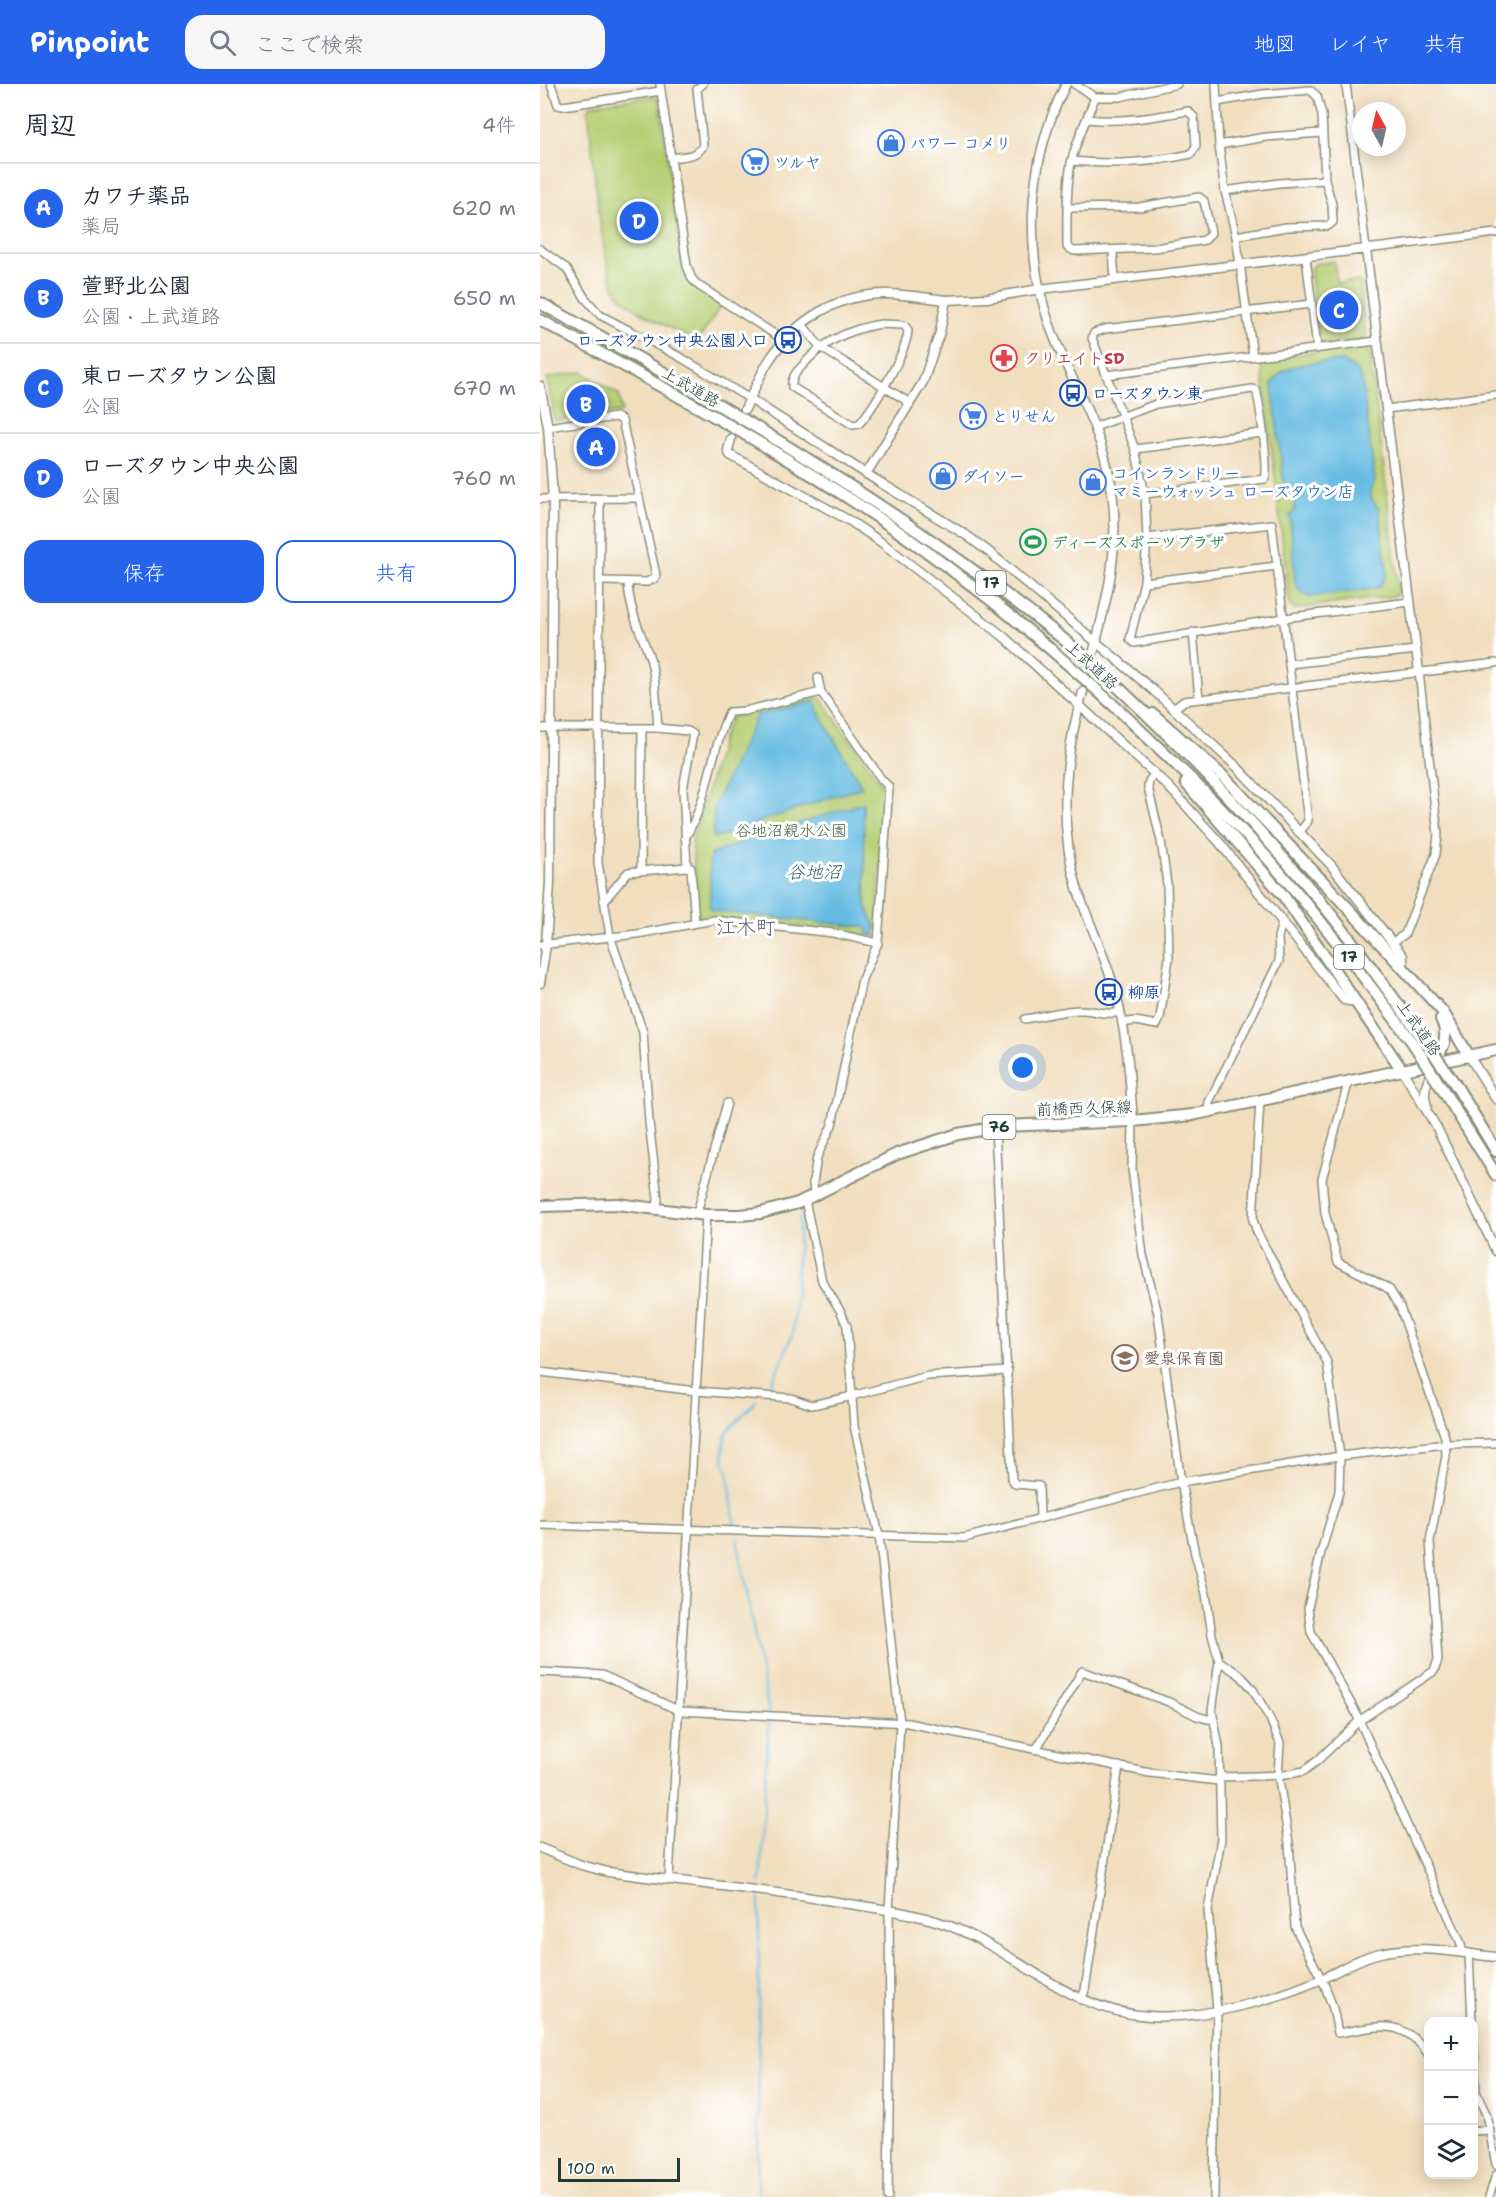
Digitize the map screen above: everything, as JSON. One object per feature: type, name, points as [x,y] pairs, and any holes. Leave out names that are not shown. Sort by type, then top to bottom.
[{"type":"main road","name":"上武道路","points":[[540,303],[732,413],[907,523],[1001,591],[1117,686],[1196,764],[1295,871],[1425,1041],[1455,1084],[1496,1151]]},
{"type":"main road","name":"上武道路","points":[[540,320],[736,430],[812,475],[901,533],[983,593],[1119,708],[1208,795],[1282,874],[1336,940],[1413,1043],[1496,1174]]},
{"type":"main road","points":[[1117,686],[1163,721],[1224,777],[1443,1012],[1469,1056]]},
{"type":"main road","points":[[1119,708],[1283,895],[1402,1070]]},
{"type":"main road","points":[[1430,998],[1446,1032],[1445,1043],[1435,1063]]},
{"type":"main road","name":"前橋西久保線","points":[[540,1206],[617,1203],[701,1214],[761,1213],[809,1198],[914,1147],[958,1134],[995,1127],[1179,1117],[1496,1050]]},
{"type":"street","points":[[551,84],[558,105],[563,106],[660,88],[687,266],[692,279],[699,286],[784,340]]},
{"type":"street","points":[[670,158],[698,153],[702,150],[697,89],[702,84]]},
{"type":"street","points":[[1066,84],[1051,115],[1034,180],[1033,243],[1040,289],[1055,339],[1095,428],[1110,483],[1115,524],[1115,548],[1107,601],[1093,654]]},
{"type":"street","points":[[1074,84],[1095,98],[1120,97],[1177,84]]},
{"type":"street","points":[[1216,84],[1219,145],[1225,191],[1236,236],[1253,356]]},
{"type":"street","points":[[1346,84],[1438,834],[1436,854],[1405,934],[1393,942]]},
{"type":"street","points":[[1217,102],[1263,94],[1310,90],[1317,96],[1322,115],[1325,180],[1332,204],[1333,222],[1328,226],[1286,227],[1236,236]]},
{"type":"street","points":[[1067,208],[1139,207],[1198,198],[1204,201],[1211,233],[1205,240],[1155,248],[1074,251],[1067,247],[1067,208],[1072,161],[1095,98]]},
{"type":"street","points":[[1072,161],[1123,164],[1160,160],[1191,154],[1196,146],[1194,117],[1188,111],[1143,119],[1109,121],[1087,119]]},
{"type":"street","points":[[1219,145],[1266,137],[1322,133]]},
{"type":"street","points":[[1225,191],[1279,183],[1325,180]]},
{"type":"street","points":[[745,409],[769,360],[784,340],[802,324],[830,306],[858,297],[885,294],[945,300],[987,298],[1040,289],[1496,233]]},
{"type":"street","points":[[540,249],[566,268],[585,298],[600,315],[680,357],[750,399],[973,541],[1096,642],[1174,708],[1237,767],[1331,865],[1403,956],[1403,968]]},
{"type":"street","points":[[1113,251],[1115,280]]},
{"type":"street","points":[[1306,256],[1317,348]]},
{"type":"street","points":[[866,474],[923,382],[940,332],[945,300]]},
{"type":"street","points":[[1311,304],[1105,329],[1094,333],[1092,338],[1136,449],[1145,494],[1147,538],[1144,582],[1131,641],[1137,642],[1284,618],[1409,602]]},
{"type":"street","points":[[802,324],[820,347],[910,403]]},
{"type":"street","points":[[881,324],[904,326],[908,330],[896,364],[859,424],[853,425],[794,389],[793,379],[807,359],[820,347],[855,329],[881,324]]},
{"type":"street","points":[[1106,375],[1377,341]]},
{"type":"street","points":[[540,386],[548,427],[553,499],[550,883],[540,983]]},
{"type":"street","points":[[1095,428],[1156,404],[1256,390],[1267,474],[1265,479],[1145,494]]},
{"type":"street","points":[[1386,409],[1496,395]]},
{"type":"street","points":[[548,427],[616,417],[622,420],[656,575],[652,581],[647,582],[600,581]]},
{"type":"street","points":[[1136,449],[1262,433]]},
{"type":"street","points":[[730,439],[728,450],[730,455],[850,521],[881,542],[1003,636],[1078,707],[1155,773],[1220,843],[1344,1000],[1355,1002]]},
{"type":"street","points":[[540,499],[639,498]]},
{"type":"street","points":[[600,500],[598,863],[610,936],[643,1032],[657,1208]]},
{"type":"street","points":[[1147,538],[1272,524],[1308,821],[1299,833]]},
{"type":"street","points":[[1144,582],[1277,566]]},
{"type":"street","points":[[628,582],[635,622],[650,660],[656,688],[658,728]]},
{"type":"street","points":[[1193,632],[1199,699]]},
{"type":"street","points":[[1289,664],[1416,650]]},
{"type":"street","points":[[1174,708],[1184,701],[1496,663]]},
{"type":"street","points":[[818,678],[821,692],[889,787],[878,943],[862,979],[832,1125],[817,1157],[809,1198],[822,1281],[847,1326],[854,1426],[879,1535],[900,1723],[889,1910],[888,2197]]},
{"type":"street","points":[[684,839],[700,804],[720,731],[729,712],[746,711],[821,692]]},
{"type":"street","points":[[1083,692],[1066,772],[1064,797],[1067,842],[1078,891],[1107,962],[1120,1012],[1133,1121],[1131,1158],[1143,1255],[1160,1323],[1182,1482],[1195,1554],[1206,1594],[1212,1635],[1220,1660],[1213,1695],[1212,1719],[1218,1736],[1221,1839],[1208,1910],[1217,2010],[1214,2197]]},
{"type":"street","points":[[540,728],[658,728],[688,731],[693,734],[683,789],[687,867]]},
{"type":"street","points":[[641,870],[642,729]]},
{"type":"street","points":[[1122,1023],[1157,1025],[1168,967],[1167,884],[1161,841],[1148,787],[1155,773]]},
{"type":"street","points":[[604,901],[628,872],[687,867],[691,868],[695,923]]},
{"type":"street","points":[[543,945],[659,931],[714,920],[833,933],[878,943]]},
{"type":"street","points":[[1208,1112],[1209,1101],[1280,961],[1278,937],[1282,923]]},
{"type":"street","points":[[1025,1020],[1077,1010],[1108,1014],[1120,1012]]},
{"type":"street","points":[[1469,1056],[1496,1099]]},
{"type":"street","points":[[1435,1063],[1424,1097],[1496,1251]]},
{"type":"street","points":[[1402,1070],[1437,1128]]},
{"type":"street","points":[[540,1672],[602,1675],[680,1711],[900,1723],[1037,1748],[1150,1773],[1219,1779],[1285,1775],[1304,1771],[1359,1721],[1434,1671],[1438,1660],[1430,1541],[1446,1456],[1446,1444],[1400,1307],[1390,1290],[1338,1262],[1325,1213],[1322,1179],[1349,1080]]},
{"type":"street","points":[[1260,1100],[1253,1220],[1257,1232],[1328,1362],[1340,1456],[1339,1492],[1321,1552],[1308,1608],[1311,1632],[1359,1721],[1466,1954],[1472,2017]]},
{"type":"street","points":[[669,1879],[696,1391],[701,1214],[727,1103]]},
{"type":"street","points":[[995,1127],[1012,1479],[1015,1485],[1039,1486],[1040,1518]]},
{"type":"street","points":[[540,1372],[696,1391],[791,1398],[812,1404],[928,1376],[1008,1371]]},
{"type":"street","points":[[540,1526],[964,1538],[1182,1482],[1340,1456],[1446,1444],[1496,1443]]},
{"type":"street","points":[[1220,1660],[1240,1675],[1251,1688],[1270,1719],[1280,1743],[1277,1759],[1278,1774],[1288,1843],[1295,1927],[1333,2008],[1338,2033],[1383,2026],[1393,2027],[1414,2035],[1424,2049]]},
{"type":"street","points":[[1037,1748],[1082,1671],[1168,1702],[1197,1716],[1212,1719]]},
{"type":"street","points":[[1082,2000],[1119,1766]]},
{"type":"street","points":[[540,1848],[596,1869],[756,1889],[926,1918],[953,1927],[1082,2000],[1116,2011],[1146,2016],[1175,2017],[1278,1996],[1321,1979],[1358,1960],[1388,1951],[1412,1950],[1496,1957]]},
{"type":"street","points":[[1478,2098],[1486,2114],[1496,2164]]},
{"type":"street","points":[[1478,2131],[1490,2130]]},
{"type":"street","points":[[1489,2197],[1496,2175]]},
{"type":"green space","points":[[654,96],[659,99],[683,269],[692,285],[722,304],[699,340],[694,340],[655,320],[636,309],[619,295],[607,263],[602,237],[588,110],[591,105]]},
{"type":"green space","points":[[1334,261],[1337,283],[1360,281],[1366,337],[1364,340],[1322,344],[1319,341],[1310,269],[1315,264]]},
{"type":"green space","points":[[1369,345],[1399,593],[1394,596],[1295,609],[1290,606],[1261,359]]},
{"type":"green space","points":[[582,372],[619,395],[622,412],[555,421],[547,378]]},
{"type":"green space","name":"谷地沼","points":[[813,696],[819,697],[824,703],[883,786],[885,797],[876,937],[797,926],[698,918],[692,841],[724,732],[732,716],[748,714]]},
{"type":"water","points":[[1341,361],[1354,369],[1362,381],[1375,481],[1370,490],[1372,500],[1379,509],[1387,573],[1380,587],[1309,597],[1301,593],[1295,583],[1290,515],[1295,510],[1293,498],[1285,493],[1272,385],[1277,377],[1292,367]]},
{"type":"water","name":"谷地沼","points":[[815,701],[819,713],[862,787],[756,823],[760,836],[863,803],[866,905],[876,928],[876,935],[869,934],[866,927],[710,909],[710,855],[746,841],[743,830],[713,838],[714,807],[757,715]]},
{"type":"waterway","points":[[769,1390],[793,1333],[800,1217]]},
{"type":"waterway","points":[[735,1527],[728,1472],[723,1459],[724,1442],[727,1432],[756,1401]]},
{"type":"waterway","points":[[737,1539],[769,1713]]},
{"type":"waterway","points":[[760,1883],[769,1718]]},
{"type":"waterway","points":[[758,2197],[759,1897]]},
{"type":"tunnel","points":[[1083,692],[1092,658]]},
{"type":"place","name":"パワー コメリ","points":[[891,143]]},
{"type":"place","name":"ツルヤ","points":[[755,162]]},
{"type":"place","name":"ローズタウン中央公園","points":[[639,221]]},
{"type":"place","name":"東ローズタウン公園","points":[[1339,310]]},
{"type":"place","name":"ローズタウン中央公園入口","points":[[788,340]]},
{"type":"place","name":"クリエイトSD","points":[[1004,358]]},
{"type":"place","name":"ローズタウン東","points":[[1073,393]]},
{"type":"place","name":"萱野北公園","points":[[586,404]]},
{"type":"place","name":"とりせん","points":[[973,416]]},
{"type":"place","name":"カワチ薬品","points":[[596,447]]},
{"type":"place","name":"ダイソー","points":[[943,476]]},
{"type":"place","name":"コインランドリー マミーウォッシュ ローズタウン店","points":[[1093,482]]},
{"type":"place","name":"ディーズスポーツプラザ","points":[[1033,542]]},
{"type":"place","name":"柳原","points":[[1109,992]]},
{"type":"place","name":"愛泉保育園","points":[[1125,1358]]},
{"type":"district","name":"江木町","points":[[746,927]]},
{"type":"park label","name":"谷地沼親水公園","points":[[791,830]]}]
